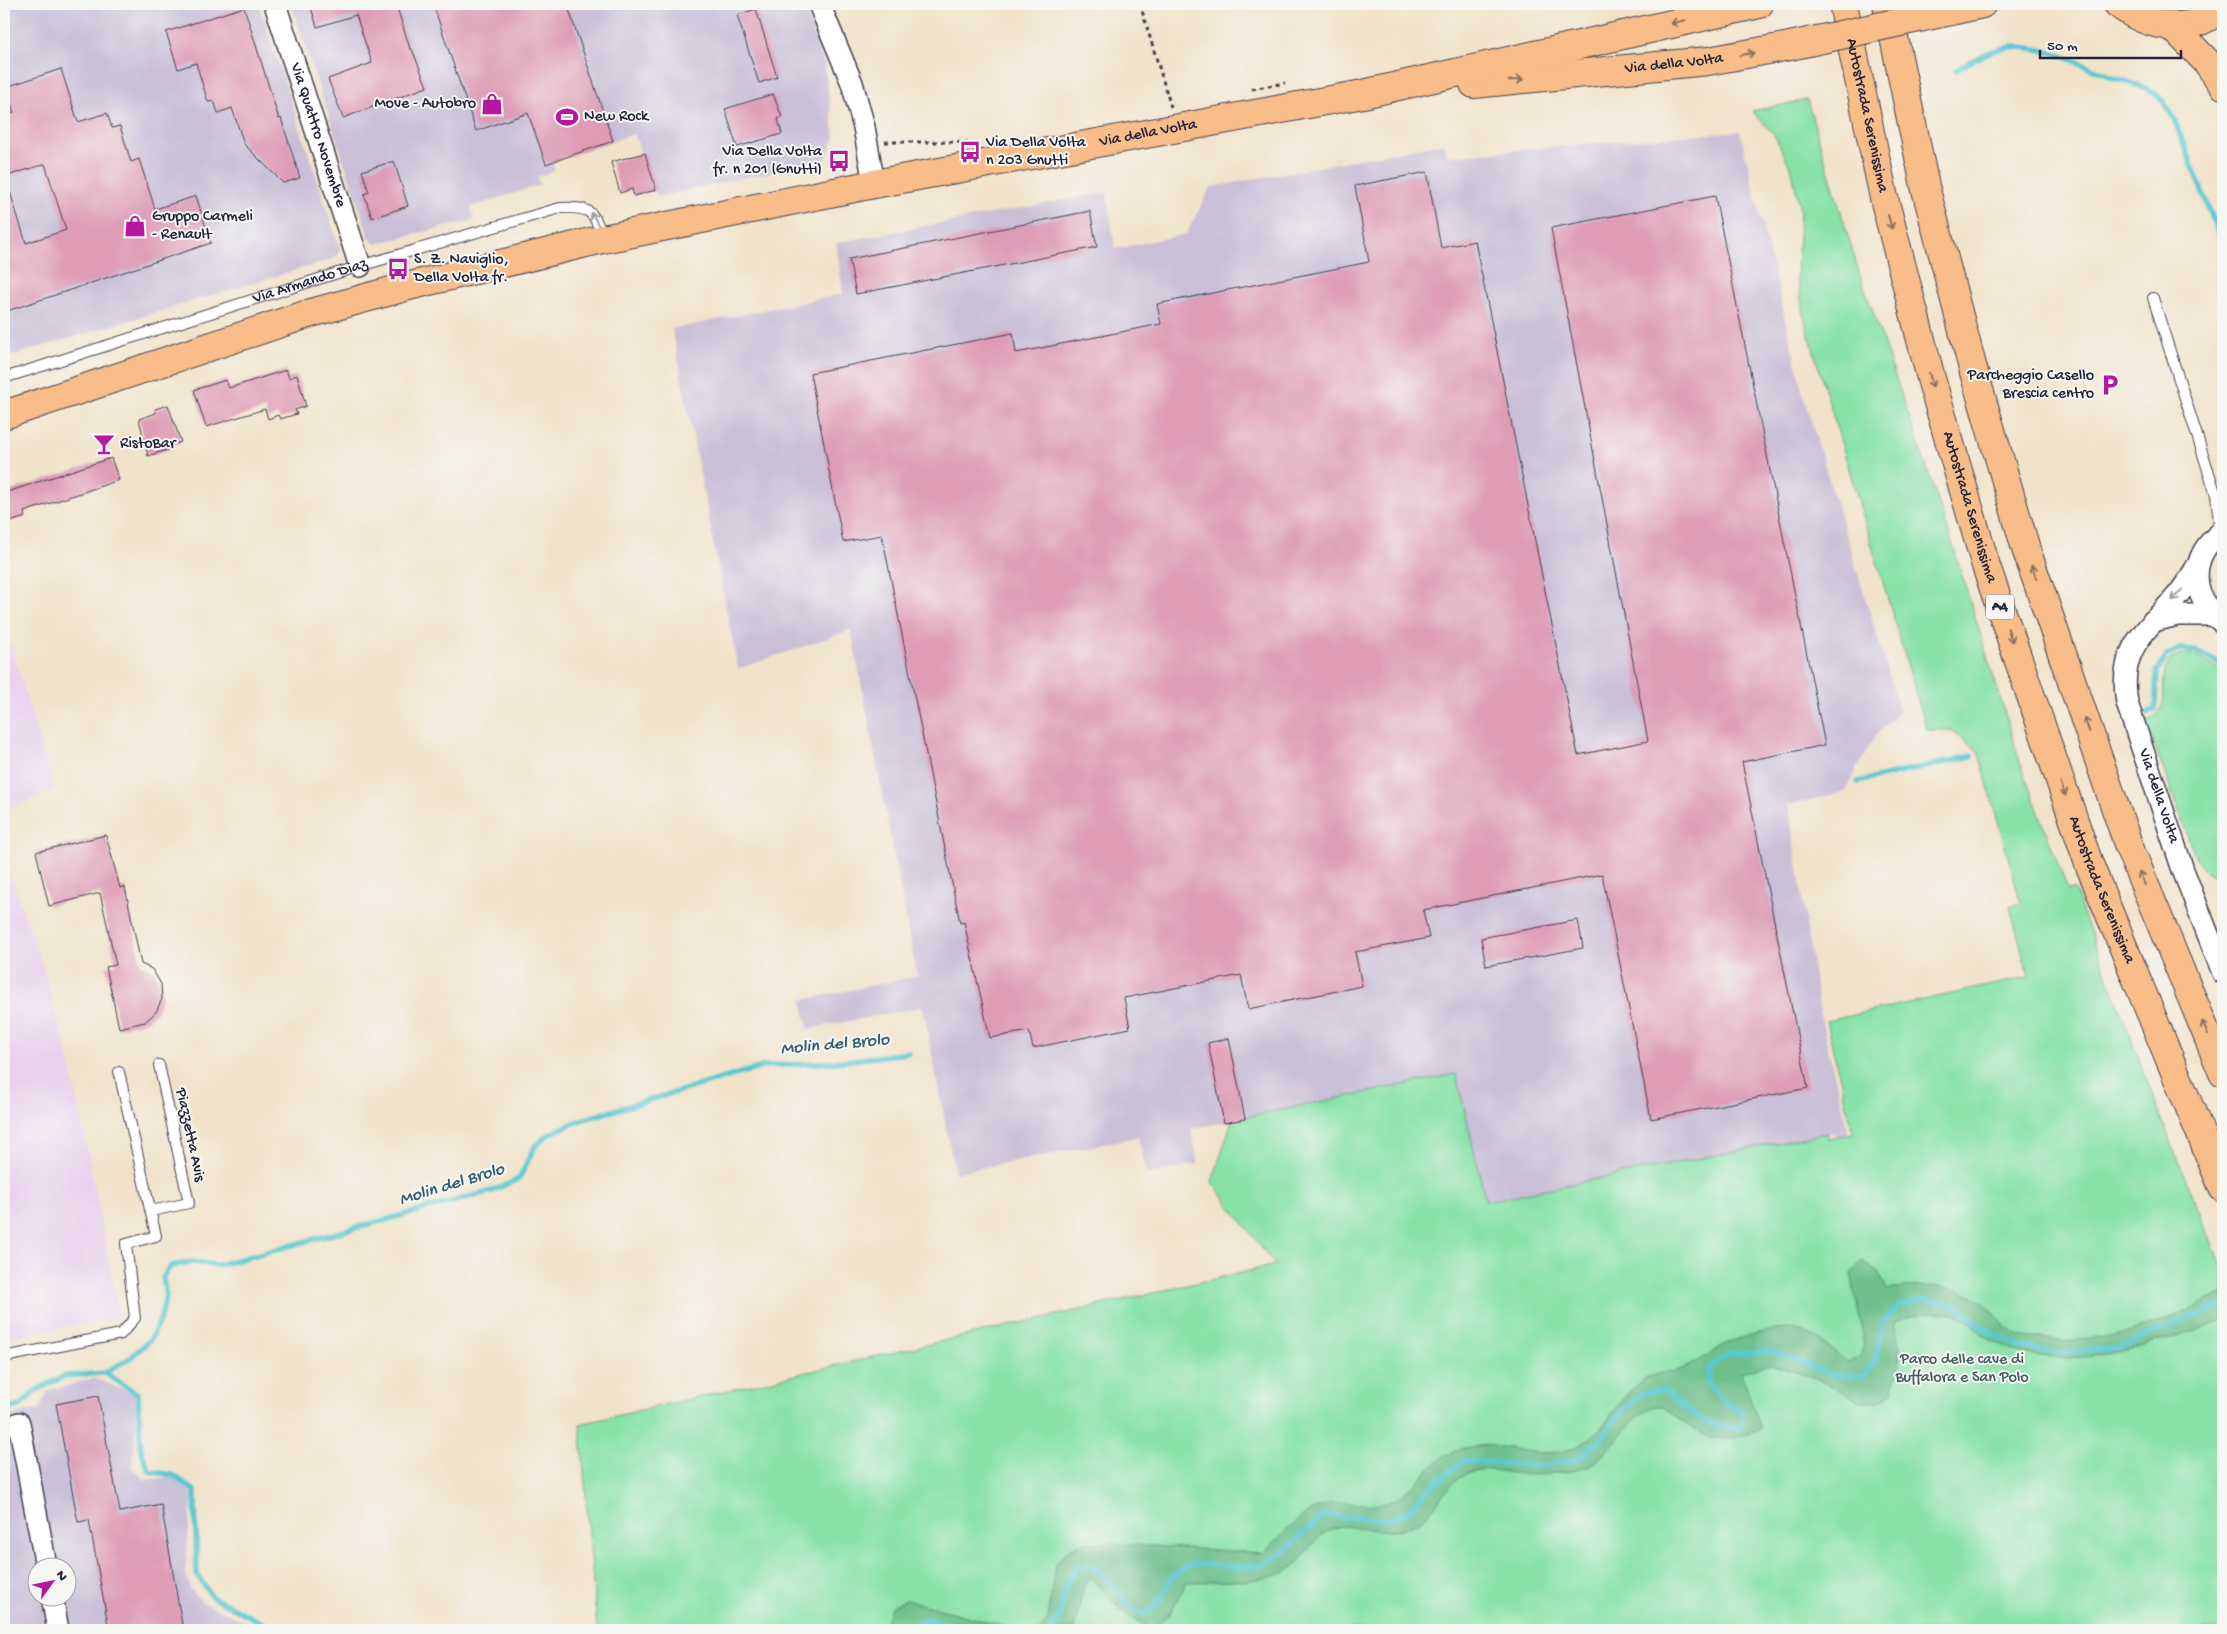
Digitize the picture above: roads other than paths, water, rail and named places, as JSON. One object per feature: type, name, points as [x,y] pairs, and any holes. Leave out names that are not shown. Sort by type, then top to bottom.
[{"type":"main road","name":"Via della Volta","points":[[697,220],[874,184],[1363,94],[1759,4]]},
{"type":"main road","name":"Autostrada Serenissima","points":[[1843,4],[1884,198],[1932,382],[1986,566],[2088,864],[2223,1188]]},
{"type":"main road","points":[[1888,4],[1925,186],[1973,369],[2026,549],[2130,847],[2223,1073]]},
{"type":"main road","name":"Via della Volta","points":[[1363,94],[1708,61],[1790,46],[1982,4]]},
{"type":"main road","points":[[2118,4],[2134,16],[2152,24],[2172,26],[2189,24],[2206,18],[2223,4]]},
{"type":"main road","points":[[2172,26],[2202,57],[2223,85]]},
{"type":"main road","name":"Via Armando Diaz","points":[[4,415],[311,313],[409,286],[603,239],[697,220]]},
{"type":"street","name":"Via Quattro Novembre","points":[[275,4],[360,266]]},
{"type":"street","points":[[819,4],[852,83],[864,127],[874,184]]},
{"type":"street","name":"Via della Volta","points":[[2219,534],[2204,550],[2198,565],[2176,598],[2138,639],[2128,660],[2125,674],[2127,703],[2183,870],[2223,974]]},
{"type":"street","points":[[2198,565],[2197,583],[2202,600],[2218,619]]},
{"type":"street","points":[[2153,622],[2177,615],[2218,619]]},
{"type":"street","points":[[19,1423],[44,1556]]},
{"type":"street","points":[[54,1606],[58,1630]]},
{"type":"lane","name":"Via Armando Diaz","points":[[4,378],[360,266],[560,208],[579,207],[590,211],[597,220],[603,239]]},
{"type":"lane","points":[[2153,298],[2220,499],[2219,534]]},
{"type":"lane","name":"Piazzetta Avis","points":[[151,1211],[189,1203],[158,1065]]},
{"type":"lane","points":[[4,1357],[121,1334],[135,1318],[126,1244],[156,1236],[119,1072]]},
{"type":"waterway","points":[[1956,70],[1983,55],[1997,50],[2025,47],[2063,56],[2153,92],[2165,104],[2174,119],[2223,245]]},
{"type":"waterway","name":"Molin del Brolo","points":[[2146,714],[2155,709],[2157,672],[2167,656],[2180,649],[2195,650],[2223,666]]},
{"type":"waterway","name":"Molin del Brolo","points":[[1858,782],[1972,756]]},
{"type":"waterway","name":"Molin del Brolo","points":[[4,1409],[20,1406],[35,1391],[64,1376],[105,1373],[130,1358],[150,1340],[160,1320],[166,1296],[163,1277],[171,1266],[191,1262],[218,1265],[492,1191],[519,1179],[535,1146],[549,1134],[581,1120],[765,1066],[836,1062],[908,1053]]},
{"type":"waterway","points":[[1050,1630],[1058,1620],[1066,1585],[1076,1567],[1091,1566],[1113,1584],[1130,1607],[1145,1615],[1162,1599],[1170,1579],[1189,1564],[1240,1567],[1264,1564],[1282,1552],[1324,1515],[1386,1520],[1407,1512],[1434,1484],[1463,1461],[1541,1466],[1578,1459],[1600,1441],[1617,1416],[1644,1392],[1664,1390],[1690,1412],[1708,1423],[1718,1427],[1741,1428],[1743,1412],[1726,1403],[1709,1385],[1709,1367],[1730,1354],[1773,1351],[1833,1375],[1863,1377],[1876,1359],[1882,1323],[1899,1306],[1924,1299],[1954,1305],[1989,1332],[2017,1346],[2058,1353],[2117,1348],[2223,1305]]},
{"type":"waterway","points":[[105,1373],[138,1394],[141,1450],[149,1471],[173,1475],[195,1491],[197,1575],[212,1597],[276,1630]]},
{"type":"waterway","points":[[905,1630],[928,1619],[972,1630]]},
{"type":"place","name":"Move - Autobro","points":[[492,104]]},
{"type":"place","name":"New Rock","points":[[567,117]]},
{"type":"place","name":"Via Della Volta n 203 Gnutti","points":[[970,152]]},
{"type":"place","name":"Via Della Volta fr. n 201 (Gnutti)","points":[[839,161]]},
{"type":"place","name":"Gruppo Carmeli - Renault","points":[[135,226]]},
{"type":"place","name":"S. Z. Naviglio, Della Volta fr.","points":[[398,269]]},
{"type":"place","name":"Parcheggio Casello Brescia centro","points":[[2110,385]]},
{"type":"place","name":"RistoBar","points":[[104,444]]},
{"type":"park label","name":"Parco delle cave di Buffalora e San Polo","points":[[1962,1369]]}]
